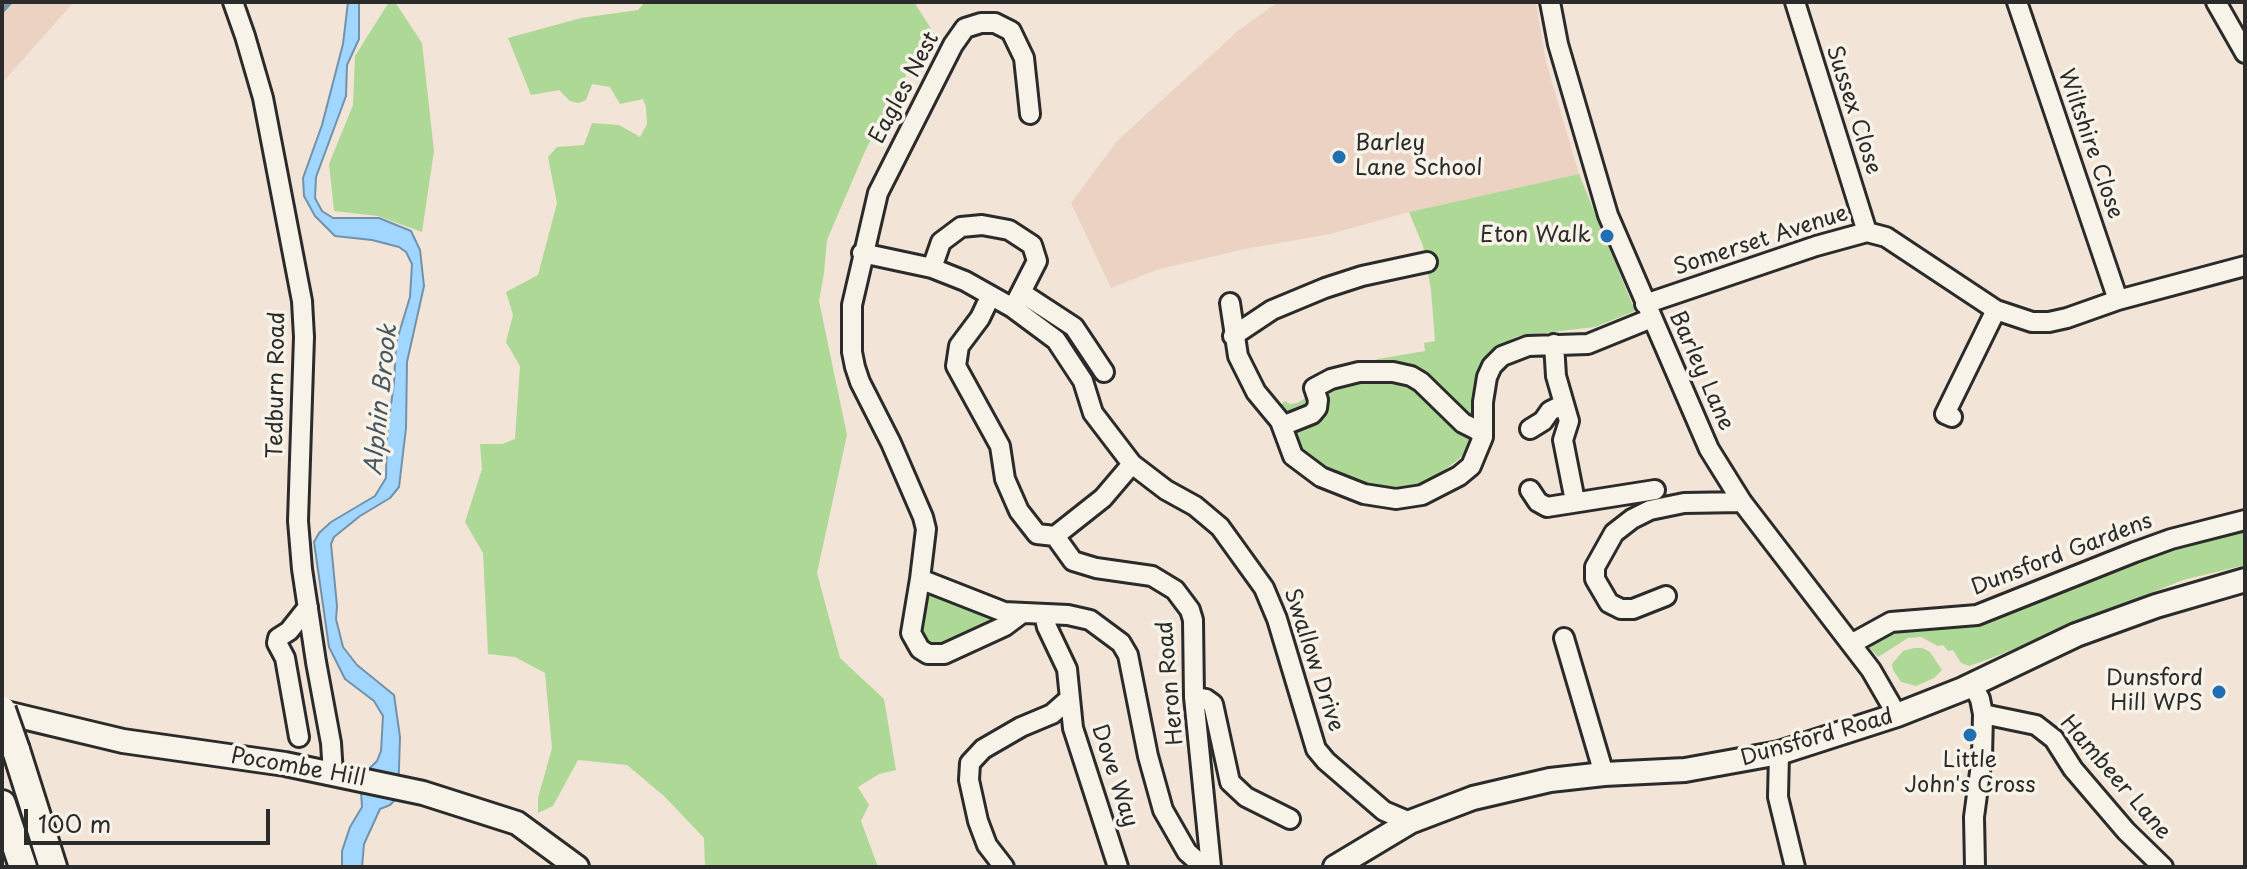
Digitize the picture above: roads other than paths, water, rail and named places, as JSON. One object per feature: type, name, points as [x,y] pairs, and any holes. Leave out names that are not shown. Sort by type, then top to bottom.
[{"type":"highway","points":[[2,711],[53,867]]},
{"type":"highway","points":[[2,804],[23,867]]},
{"type":"main road","name":"Dunsford Road","points":[[1335,867],[1410,822],[1473,798],[1550,780],[1685,770],[1779,753],[1897,715],[2076,635],[2156,606],[2245,580]]},
{"type":"main road","name":"Pocombe Hill","points":[[2,711],[123,741],[285,764],[403,788],[517,823],[575,866]]},
{"type":"street","name":"Tedburn Road","points":[[233,2],[263,98],[302,301],[304,349],[298,521],[333,774]]},
{"type":"street","name":"Barley Lane","points":[[1550,2],[1558,44],[1608,215],[1709,449],[1742,502],[1871,670],[1897,715]]},
{"type":"street","name":"Sussex Close","points":[[1795,2],[1867,232]]},
{"type":"street","name":"Wiltshire Close","points":[[2017,2],[2118,300]]},
{"type":"street","points":[[2216,2],[2245,53]]},
{"type":"street","name":"Eagles Nest","points":[[862,253],[878,193],[953,45],[965,28],[995,23],[1011,31],[1024,58],[1030,114]]},
{"type":"street","points":[[932,268],[941,242],[961,227],[998,226],[1009,230],[1032,245],[1036,252],[1037,261],[1017,301],[1074,327],[1104,372]]},
{"type":"street","name":"Somerset Avenue","points":[[1648,311],[1816,246],[1867,232],[1886,237],[1996,310],[2017,318],[2049,322],[2245,266]]},
{"type":"street","points":[[862,253],[852,305],[852,352],[860,382],[891,443],[926,529],[911,633],[920,649],[928,654],[944,654],[1005,626],[1021,614]]},
{"type":"street","name":"Swallow Drive","points":[[862,253],[932,268],[965,281],[990,297],[1017,301],[1062,347],[1083,381],[1093,413],[1132,464],[1166,490],[1195,506],[1220,527],[1264,588],[1277,619],[1316,749],[1384,811],[1410,822]]},
{"type":"street","points":[[1233,336],[1272,310],[1325,288],[1362,276],[1427,262]]},
{"type":"street","name":"Heron Road","points":[[990,297],[980,318],[959,346],[956,366],[1000,446],[1011,498],[1037,534],[1055,536],[1073,561],[1096,568],[1152,576],[1175,590],[1190,610],[1193,620],[1194,697],[1211,867]]},
{"type":"street","points":[[1230,303],[1233,336],[1244,371],[1282,426],[1293,456],[1321,477],[1364,494],[1396,499],[1422,495],[1459,476],[1471,466],[1483,437],[1487,377],[1502,356],[1517,348],[1588,344],[1648,311]]},
{"type":"street","points":[[1942,413],[1996,310]]},
{"type":"street","points":[[1554,344],[1556,376],[1569,421],[1563,440],[1575,501]]},
{"type":"street","points":[[1282,426],[1312,414],[1318,400],[1314,388],[1331,379],[1359,372],[1393,372],[1421,382],[1463,423],[1483,437]]},
{"type":"street","points":[[1530,429],[1543,421],[1550,411],[1564,404]]},
{"type":"street","points":[[1055,536],[1103,498],[1132,464]]},
{"type":"street","points":[[1530,490],[1543,506],[1618,498],[1655,490]]},
{"type":"street","points":[[1666,596],[1633,609],[1621,609],[1609,603],[1595,579],[1595,567],[1614,533],[1632,519],[1658,508],[1684,503],[1742,502]]},
{"type":"street","name":"Dunsford Gardens","points":[[1851,644],[1891,622],[1977,615],[2147,548],[2245,520]]},
{"type":"street","points":[[920,579],[985,605],[1021,614],[1068,615],[1090,620],[1110,633],[1128,655],[1163,810],[1187,852],[1204,867]]},
{"type":"street","points":[[299,737],[285,658],[277,643],[278,638],[289,631],[308,607]]},
{"type":"street","name":"Dove Way","points":[[1044,615],[1067,669],[1073,728],[1118,867]]},
{"type":"street","points":[[1564,638],[1604,774]]},
{"type":"street","points":[[1972,684],[1983,714],[1982,757],[1974,817],[1975,867]]},
{"type":"street","points":[[1194,697],[1213,704],[1230,782],[1246,797],[1290,819]]},
{"type":"street","name":"Dove Way","points":[[1004,867],[987,845],[978,821],[969,780],[970,763],[983,749],[1021,727],[1052,714],[1069,699]]},
{"type":"street","name":"Hambeer Lane","points":[[1983,714],[2036,725],[2054,739],[2073,769],[2126,831],[2163,867]]},
{"type":"street","points":[[1779,753],[1778,797],[1795,867]]},
{"type":"water","points":[[348,2],[359,2],[359,39],[347,65],[346,96],[316,177],[315,198],[322,211],[333,218],[379,218],[411,231],[420,250],[424,286],[407,362],[406,428],[399,487],[390,498],[334,537],[331,544],[336,619],[343,647],[357,665],[394,695],[400,737],[398,797],[380,809],[364,844],[362,867],[342,867],[342,851],[350,827],[362,807],[361,791],[369,769],[381,751],[383,716],[374,701],[345,679],[329,647],[314,542],[331,522],[375,496],[386,478],[396,343],[410,297],[412,264],[406,252],[399,247],[335,236],[315,216],[304,196],[303,178],[322,125],[343,44]]},
{"type":"waterway","points":[[2,11],[10,2]]},
{"type":"place","name":"Barley Lane School","points":[[1339,157]]},
{"type":"place","name":"Eton Walk","points":[[1607,236]]},
{"type":"place","name":"Dunsford Hill WPS","points":[[2219,692]]},
{"type":"place","name":"Little John's Cross","points":[[1970,735]]},
{"type":"water label","name":"Alphin Brook","points":[[382,400]]}]
